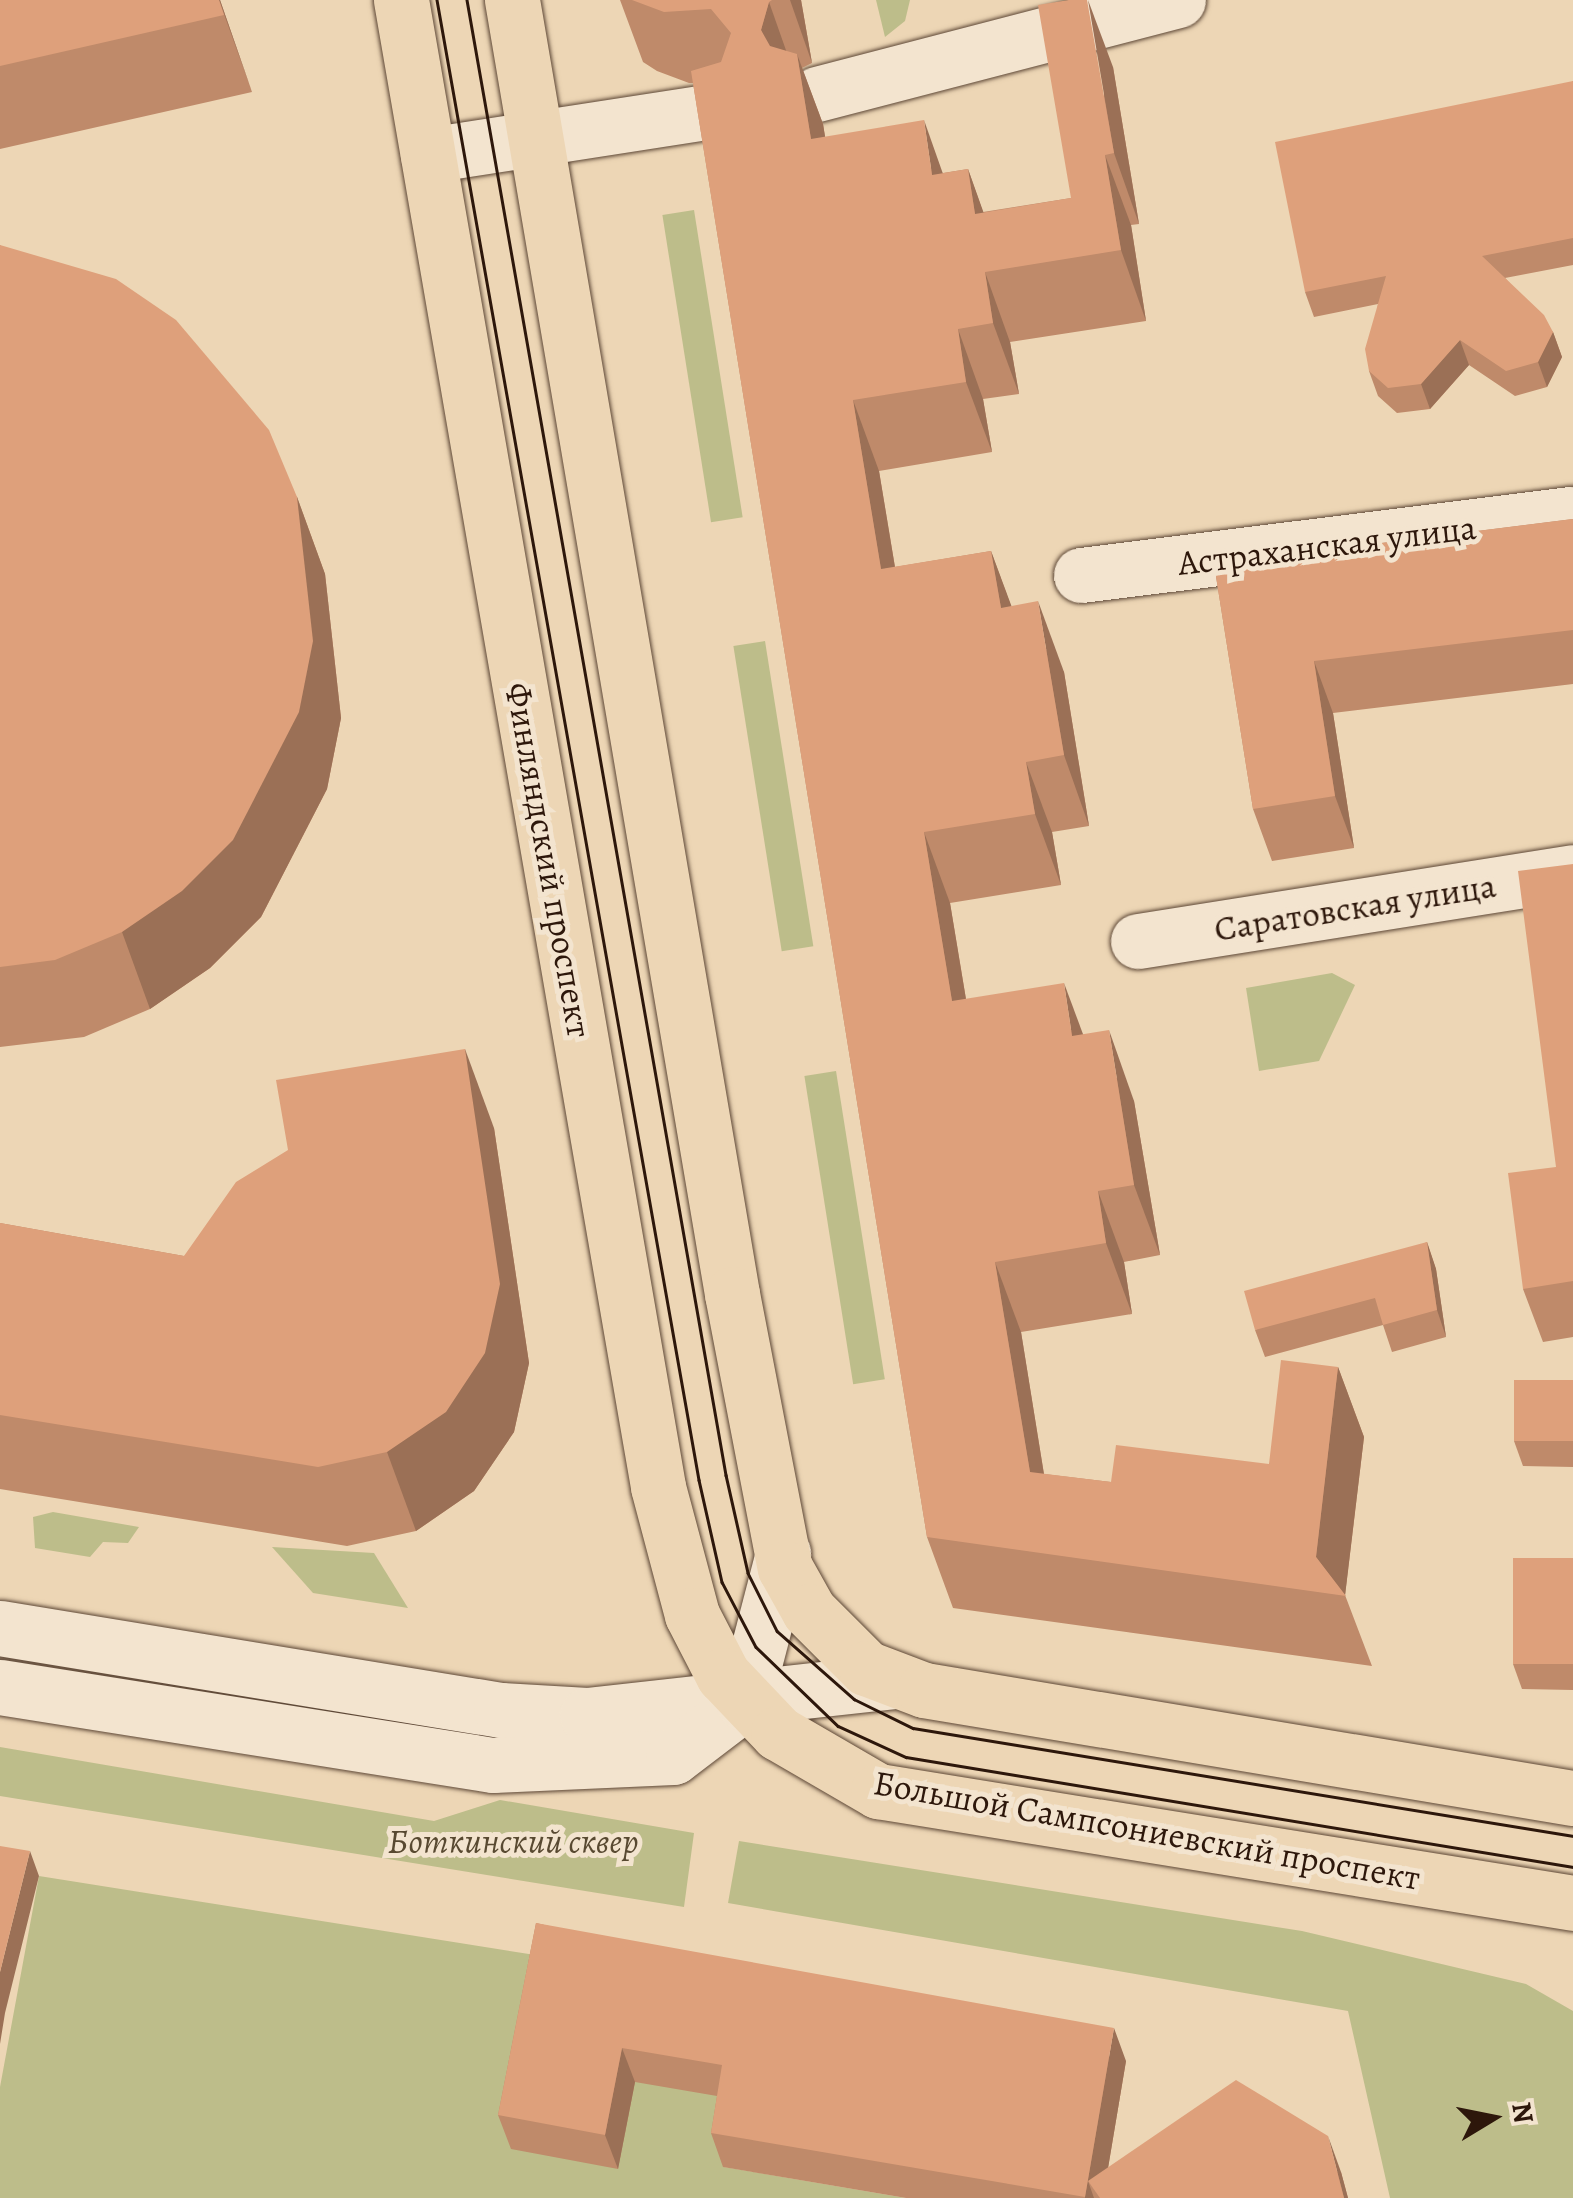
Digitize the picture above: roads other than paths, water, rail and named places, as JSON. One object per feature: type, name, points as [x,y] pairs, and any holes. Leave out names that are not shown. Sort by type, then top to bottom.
[{"type":"main road","name":"Финляндский проспект","points":[[401,0],[658,1487],[692,1615],[744,1703]]},
{"type":"main road","points":[[512,0],[782,1553],[823,1628],[893,1680],[1573,1798]]},
{"type":"main road","name":"Большой Сампсониевский проспект","points":[[744,1703],[828,1768],[878,1791],[1572,1903]]},
{"type":"street","points":[[817,94],[1178,0]]},
{"type":"street","points":[[428,155],[726,109]]},
{"type":"street","name":"Астраханская улица","points":[[1080,575],[1573,514]]},
{"type":"street","name":"Саратовская улица","points":[[1138,941],[1573,872]]},
{"type":"street","points":[[0,1687],[493,1765],[672,1757],[744,1703],[782,1553]]},
{"type":"street","points":[[0,1628],[501,1710],[587,1715],[744,1703],[893,1680]]},
{"type":"tram line","points":[[437,0],[699,1480],[722,1582],[756,1647],[838,1726],[906,1757],[1573,1867]]},
{"type":"tram line","points":[[467,0],[726,1475],[748,1573],[777,1631],[854,1699],[913,1728],[1573,1836]]},
{"type":"park label","name":"Боткинский сквер","points":[[513,1841]]}]
